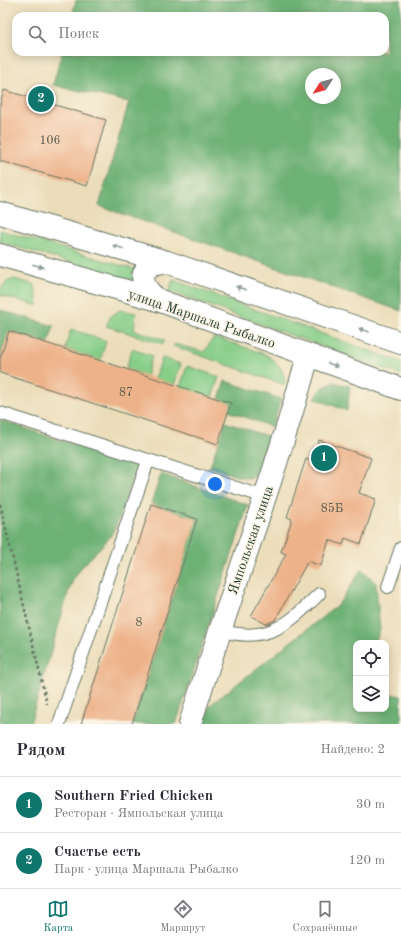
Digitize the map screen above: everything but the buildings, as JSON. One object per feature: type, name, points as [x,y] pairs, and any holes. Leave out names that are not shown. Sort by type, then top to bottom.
[{"type":"main road","points":[[0,213],[167,262],[401,343]]},
{"type":"main road","name":"улица Маршала Рыбалко","points":[[1,258],[158,300],[401,389]]},
{"type":"main road","points":[[158,300],[145,288],[143,283],[143,274],[155,263],[167,262]]},
{"type":"main road","name":"Ямпольская улица","points":[[190,724],[219,630],[265,498],[308,356]]},
{"type":"lane","points":[[0,413],[265,498]]},
{"type":"lane","points":[[58,724],[148,461]]},
{"type":"lane","points":[[388,587],[401,548]]},
{"type":"lane","points":[[219,630],[238,636],[271,631],[284,625],[298,615],[319,594]]},
{"type":"path","points":[[0,504],[48,709]]},
{"type":"green space","points":[[76,0],[401,0],[401,311],[99,206],[129,102],[53,85],[61,56],[389,56],[389,12],[73,12]]},
{"type":"green space","points":[[0,230],[137,270],[132,273],[134,281],[0,242]]},
{"type":"green space","points":[[14,279],[35,285],[38,306],[0,295],[4,284]]},
{"type":"green space","points":[[173,280],[401,362],[401,375],[169,291]]},
{"type":"green space","points":[[0,310],[54,326],[48,344],[9,331],[0,359]]},
{"type":"green space","points":[[120,310],[136,313],[134,330],[165,340],[163,344],[106,326],[111,316]]},
{"type":"green space","points":[[71,329],[106,341],[100,361],[65,349]]},
{"type":"green space","points":[[214,337],[265,354],[280,367],[284,375],[285,385],[173,346],[175,344],[204,352]]},
{"type":"green space","points":[[132,349],[152,356],[146,376],[126,369]]},
{"type":"green space","points":[[162,358],[181,364],[174,385],[155,379]]},
{"type":"green space","points":[[187,366],[219,377],[212,397],[180,387]]},
{"type":"green space","points":[[225,381],[281,399],[272,427],[228,411],[219,399]]},
{"type":"green space","points":[[334,382],[350,386],[347,411],[314,398],[321,389]]},
{"type":"green space","points":[[0,420],[137,466],[117,524],[110,537],[81,568],[73,580],[30,724],[0,724]]},
{"type":"green space","points":[[225,422],[270,437],[261,465],[257,473],[252,477],[246,478],[210,467]]},
{"type":"green space","points":[[161,474],[248,505],[176,724],[132,724],[197,519],[151,504]]},
{"type":"green space","points":[[362,569],[376,583],[380,630],[376,640],[353,640],[353,712],[389,712],[389,694],[401,696],[401,724],[204,724],[210,705],[338,605]]},
{"type":"place","name":"Счастье есть","points":[[41,99]]},
{"type":"place","name":"Southern Fried Chicken","points":[[324,458]]}]
